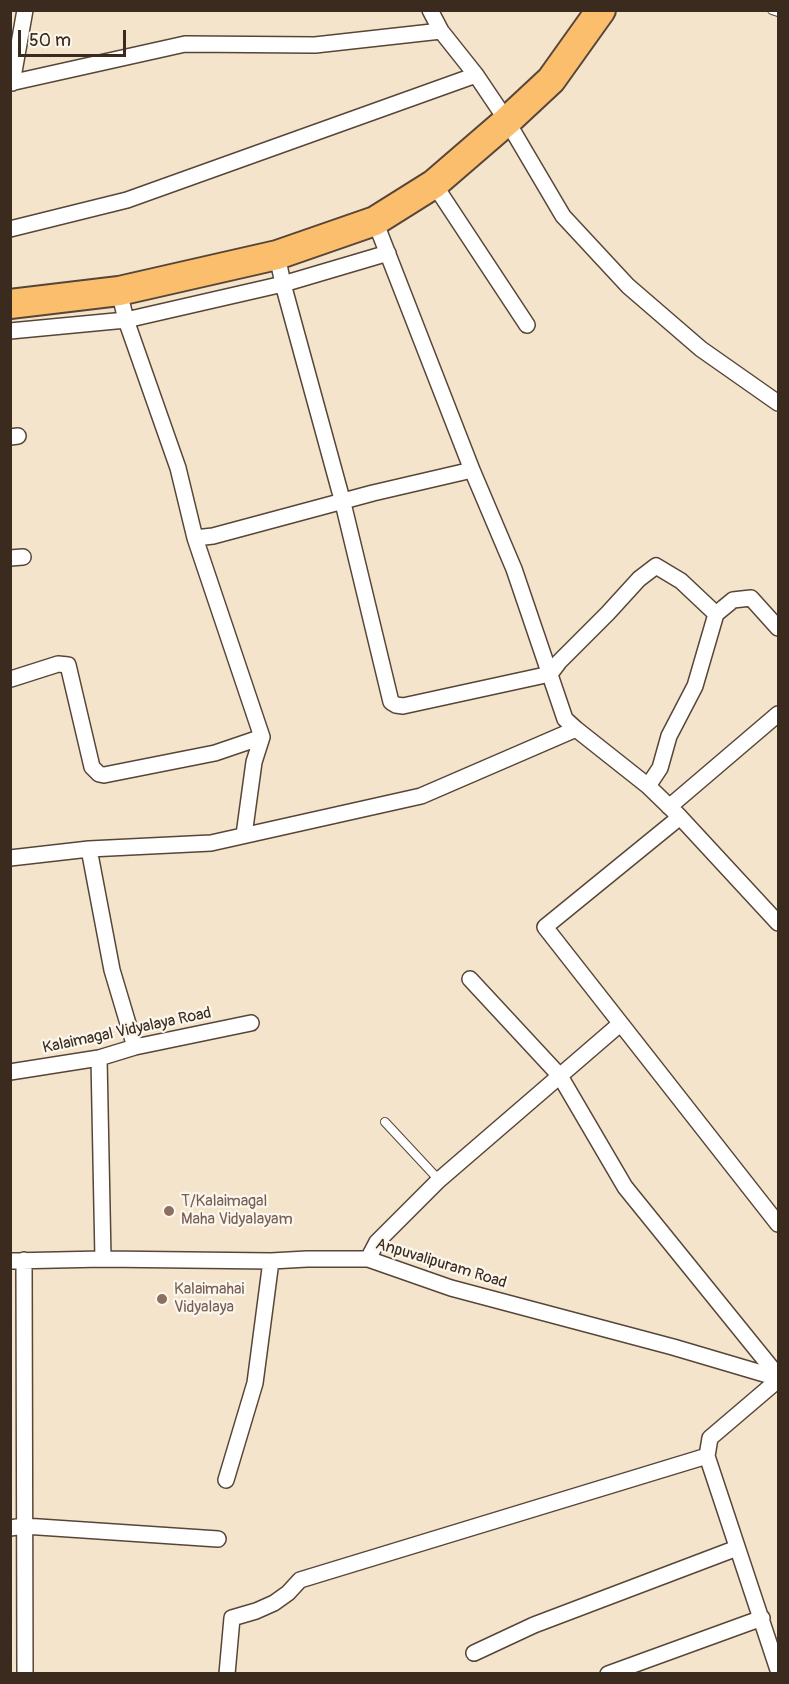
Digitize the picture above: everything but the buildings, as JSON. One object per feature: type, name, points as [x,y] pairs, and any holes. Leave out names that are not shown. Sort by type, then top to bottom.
[{"type":"highway","points":[[10,304],[119,291],[277,255],[375,220],[434,184],[507,121],[551,80],[601,10]]},
{"type":"street","points":[[25,10],[11,83],[185,44],[315,45],[441,31]]},
{"type":"street","points":[[430,10],[441,31],[476,75],[507,121],[563,216],[628,286],[701,349],[778,403]]},
{"type":"street","points":[[10,229],[127,200],[476,75]]},
{"type":"street","points":[[434,184],[527,325]]},
{"type":"street","points":[[375,220],[472,470],[514,569],[565,719],[648,786],[778,923]]},
{"type":"street","points":[[10,330],[126,320],[283,284],[388,253]]},
{"type":"street","points":[[277,255],[343,502],[391,702],[403,706],[550,674],[639,579],[656,566],[681,581],[717,614]]},
{"type":"street","points":[[119,291],[126,320],[178,468],[195,538],[262,737],[254,762],[244,835]]},
{"type":"street","points":[[195,538],[213,536],[373,493],[472,470]]},
{"type":"street","points":[[648,786],[660,768],[669,736],[695,686],[717,614],[733,600],[751,598],[778,628]]},
{"type":"street","points":[[11,680],[58,664],[68,665],[92,767],[99,774],[104,775],[215,753],[262,737]]},
{"type":"street","points":[[778,714],[675,812],[546,927],[778,1224]]},
{"type":"street","points":[[10,858],[89,849],[211,843],[421,796],[576,729]]},
{"type":"street","points":[[89,849],[112,970],[135,1047]]},
{"type":"street","points":[[470,979],[560,1076],[625,1188],[778,1378],[710,1438],[707,1456],[778,1670]]},
{"type":"street","name":"Kalaimagal Vidyalaya Road","points":[[10,1072],[99,1058],[135,1047],[251,1023]]},
{"type":"street","points":[[368,1259],[377,1242],[439,1180],[620,1024]]},
{"type":"street","points":[[99,1058],[103,1259]]},
{"type":"street","name":"Anpuvalipuram Road","points":[[17,1261],[368,1259],[451,1288],[673,1347],[778,1378]]},
{"type":"street","points":[[17,1261],[17,1527],[25,1674]]},
{"type":"street","points":[[225,1480],[255,1383],[271,1261]]},
{"type":"street","points":[[227,1674],[232,1618],[274,1603],[300,1580],[707,1456]]},
{"type":"street","points":[[17,1527],[218,1539]]},
{"type":"street","points":[[474,1653],[534,1625],[737,1548]]},
{"type":"street","points":[[608,1674],[762,1618]]},
{"type":"lane","points":[[772,10],[778,12]]},
{"type":"lane","points":[[385,1122],[439,1180]]},
{"type":"place","name":"T/Kalaimagal Maha Vidyalayam","points":[[169,1211]]},
{"type":"place","name":"Kalaimahai Vidyalaya","points":[[162,1299]]}]
